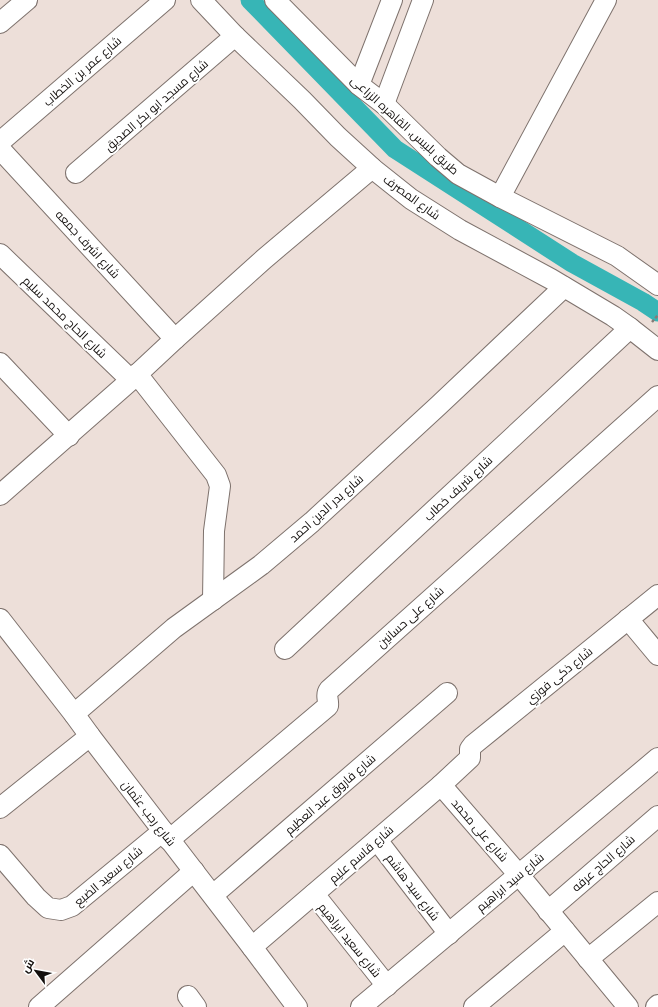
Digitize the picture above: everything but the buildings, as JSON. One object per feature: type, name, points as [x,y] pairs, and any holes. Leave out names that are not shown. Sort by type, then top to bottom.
[{"type":"street","points":[[0,23],[27,0]]},
{"type":"street","name":"شارع عمر بن الخطاب","points":[[0,142],[164,0]]},
{"type":"street","name":"شارع المصرف","points":[[201,0],[235,36],[302,100],[338,137],[372,168],[411,199],[460,230],[564,287],[613,316],[658,350]]},
{"type":"street","name":"طريق بلبيس, القاهره الزراعى","points":[[275,0],[359,85],[384,104],[438,158],[458,174],[617,256],[658,285]]},
{"type":"street","points":[[359,85],[392,0]]},
{"type":"street","points":[[384,104],[423,0]]},
{"type":"street","points":[[500,197],[606,0]]},
{"type":"street","name":"شارع مسجد ابو بكر الصديق","points":[[76,173],[235,36]]},
{"type":"street","name":"شارع اشرف جمعه","points":[[0,148],[175,339]]},
{"type":"street","points":[[0,496],[69,436],[264,259],[372,168]]},
{"type":"street","name":"شارع الحاج محمد سليم","points":[[0,254],[134,377],[216,475],[220,486],[214,531],[213,600]]},
{"type":"street","name":"شارع بدر الدين احمد","points":[[74,714],[174,628],[261,565],[312,522],[564,287]]},
{"type":"street","name":"شارع شريف خطاب","points":[[286,649],[630,328]]},
{"type":"street","points":[[0,362],[69,436]]},
{"type":"street","name":"شارع على حسانين","points":[[166,835],[328,706],[327,694],[329,690],[658,396]]},
{"type":"street","name":"شارع ذكى فوزي","points":[[468,760],[470,749],[473,745],[658,595]]},
{"type":"street","points":[[628,619],[658,655]]},
{"type":"street","name":"شارع رجب عثمان","points":[[2,624],[74,714],[297,1007]]},
{"type":"street","name":"شارع فاروق عبد العظيم","points":[[213,895],[447,693]]},
{"type":"street","points":[[0,808],[90,736]]},
{"type":"street","name":"شارع سيد ابراهيم","points":[[362,1007],[658,758]]},
{"type":"street","name":"شارع قاسم عليم","points":[[252,947],[441,785],[468,760]]},
{"type":"street","name":"شارع على محمد","points":[[441,785],[628,1007]]},
{"type":"street","name":"شارع الحاج عرفه","points":[[548,911],[658,816]]},
{"type":"street","name":"شارع سعيد الضبع","points":[[0,855],[36,897],[48,908],[61,910],[72,906],[166,835]]},
{"type":"street","name":"شارع سيد هاشم","points":[[377,840],[449,934]]},
{"type":"street","points":[[39,1007],[194,871]]},
{"type":"street","name":"شارع سعيد ابراهيم","points":[[314,894],[387,986]]},
{"type":"street","points":[[588,959],[658,902]]},
{"type":"street","points":[[474,1007],[565,931]]},
{"type":"path","points":[[653,320],[658,315]]},
{"type":"waterway","points":[[250,0],[395,149],[572,263],[643,302],[658,312]]}]
